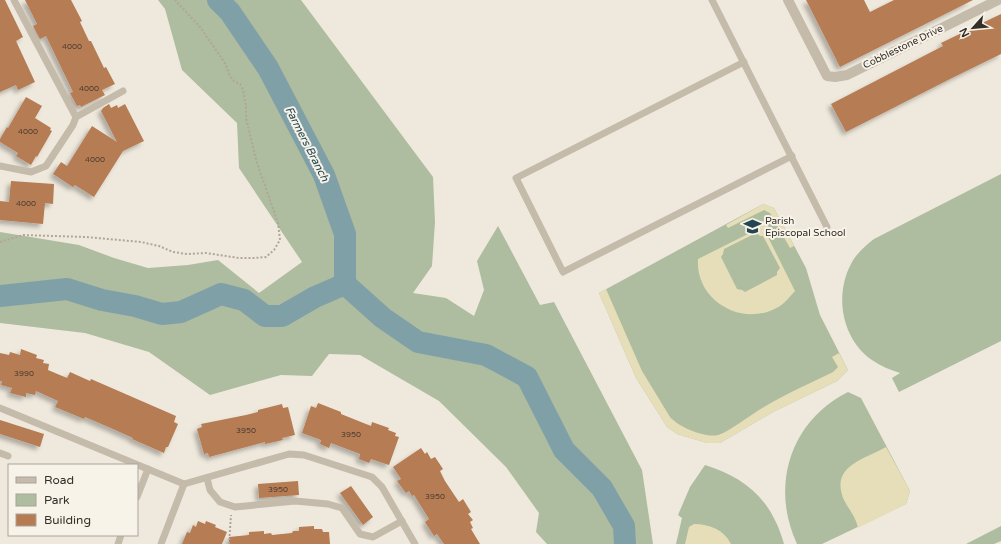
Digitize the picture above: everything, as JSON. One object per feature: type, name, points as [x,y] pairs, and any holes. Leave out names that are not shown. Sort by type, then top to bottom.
[{"type":"street","name":"Cobblestone Drive","points":[[788,0],[827,76],[835,77],[847,75],[998,0]]},
{"type":"lane","points":[[14,0],[76,117]]},
{"type":"lane","points":[[712,0],[827,227]]},
{"type":"lane","points":[[744,62],[516,178],[563,272],[792,156]]},
{"type":"lane","points":[[0,166],[31,172],[46,166],[73,125],[76,117],[123,91]]},
{"type":"lane","points":[[0,408],[136,464]]},
{"type":"lane","points":[[0,454],[8,456]]},
{"type":"lane","points":[[138,465],[184,484],[289,454],[304,455],[372,478],[382,487],[415,544]]},
{"type":"lane","points":[[138,494],[148,469]]},
{"type":"lane","points":[[206,478],[210,490],[220,502],[231,506],[235,507],[295,501],[328,504],[342,508],[360,534],[373,538],[402,521]]},
{"type":"lane","points":[[161,544],[184,484]]},
{"type":"path","points":[[0,242],[23,235],[86,237],[141,242],[159,246],[173,252],[187,254],[206,253],[239,258],[266,256],[274,250],[280,240],[278,223],[257,163],[246,118],[246,106],[243,90],[240,84],[234,81],[230,76],[225,63],[200,27],[175,0]]},
{"type":"path","points":[[229,544],[231,506]]},
{"type":"green space","points":[[158,0],[301,0],[433,177],[435,222],[432,266],[413,293],[446,298],[474,316],[484,290],[477,261],[498,226],[540,305],[554,302],[642,470],[653,544],[547,544],[536,532],[539,513],[506,467],[439,401],[360,355],[329,354],[312,376],[281,375],[210,395],[149,352],[85,333],[0,323],[0,232],[79,245],[114,258],[148,268],[188,265],[218,260],[259,293],[302,262],[239,168],[237,123],[182,70],[165,9]]},
{"type":"green space","points":[[1001,174],[1001,341],[899,392],[892,378],[900,373],[886,368],[872,360],[854,341],[848,329],[842,303],[846,276],[851,264],[861,250],[874,239]]},
{"type":"green space","points":[[763,204],[774,208],[806,268],[820,315],[848,370],[837,381],[773,412],[720,443],[707,443],[677,434],[667,427],[636,378],[599,293]]},
{"type":"green space","points":[[848,392],[861,398],[910,491],[906,504],[822,544],[797,544],[789,522],[785,500],[786,478],[791,457],[799,438],[812,420],[828,404]]},
{"type":"green space","points":[[705,465],[720,470],[733,477],[756,493],[772,515],[784,544],[676,544],[682,518],[678,515],[690,487]]},
{"type":"green space","points":[[1001,526],[1001,541],[994,544],[966,544]]},
{"type":"sand","points":[[763,204],[774,208],[794,246],[790,248],[770,213],[764,210],[728,228],[726,225]]},
{"type":"sand","points":[[759,221],[763,221],[768,224],[769,230],[767,235],[795,291],[780,306],[766,312],[752,314],[737,312],[724,307],[713,298],[704,287],[699,274],[698,259],[754,231],[755,225]],"holes":[[[756,233],[763,236],[780,268],[777,275],[745,292],[737,289],[721,257],[724,249]]]},
{"type":"sand","points":[[606,289],[642,371],[670,417],[685,428],[692,431],[706,435],[721,434],[777,399],[833,372],[838,367],[832,357],[839,353],[848,370],[837,381],[773,412],[720,443],[707,443],[677,434],[667,427],[636,378],[599,293]]},
{"type":"sand","points":[[886,447],[910,491],[906,504],[858,528],[854,517],[844,500],[841,488],[841,479],[845,471],[852,465]]},
{"type":"sand","points":[[694,524],[706,525],[716,529],[725,535],[731,544],[685,544],[689,527]]},
{"type":"building","points":[[0,0],[5,0],[23,37],[16,41],[35,82],[18,90],[16,85],[0,92]]},
{"type":"building","points":[[25,0],[71,0],[82,21],[80,22],[89,41],[91,41],[104,68],[106,67],[115,84],[102,90],[105,95],[81,107],[80,105],[77,106],[70,93],[73,92],[46,36],[40,39],[33,26],[37,24]]},
{"type":"building","points":[[806,0],[864,0],[870,12],[894,0],[973,0],[840,67]]},
{"type":"building","points":[[1001,14],[1001,54],[846,132],[831,104],[943,46],[941,43]]},
{"type":"building","points":[[26,97],[42,106],[35,118],[51,128],[50,130],[52,131],[31,165],[16,156],[18,153],[0,142],[0,139]]},
{"type":"building","points":[[109,104],[111,108],[117,105],[118,108],[125,104],[144,141],[123,151],[94,197],[75,185],[73,187],[53,174],[61,162],[67,166],[92,126],[117,142],[101,111]]},
{"type":"building","points":[[11,181],[54,184],[53,204],[45,203],[43,224],[0,220],[0,201],[9,202]]},
{"type":"building","points":[[21,349],[37,355],[36,358],[44,360],[43,363],[49,364],[48,370],[67,378],[70,372],[90,381],[91,379],[176,416],[174,422],[178,424],[164,453],[85,417],[84,419],[55,407],[58,401],[36,391],[35,395],[26,393],[26,397],[10,393],[12,388],[1,385],[2,381],[0,381],[0,353],[9,355],[10,352],[20,355]]},
{"type":"building","points":[[318,403],[371,426],[372,422],[389,428],[388,430],[396,433],[395,436],[399,437],[389,465],[371,459],[369,463],[359,459],[360,454],[331,443],[329,448],[320,444],[321,440],[302,433],[311,406],[316,408]]},
{"type":"building","points":[[282,404],[283,408],[288,407],[295,435],[282,438],[283,440],[265,444],[265,442],[209,457],[208,453],[204,454],[197,429],[202,427],[201,424],[246,415],[258,412],[258,410]]},
{"type":"building","points":[[0,420],[44,434],[40,447],[0,434]]},
{"type":"building","points":[[421,448],[425,454],[427,452],[431,459],[435,457],[443,469],[440,471],[445,481],[459,502],[463,499],[471,512],[468,514],[473,520],[470,522],[473,528],[471,529],[480,544],[444,544],[437,534],[434,536],[425,522],[429,519],[414,495],[412,496],[409,491],[406,493],[397,481],[401,479],[393,467]]},
{"type":"building","points":[[298,481],[299,495],[259,498],[258,484]]},
{"type":"building","points":[[351,486],[373,517],[363,525],[340,493]]},
{"type":"building","points":[[198,521],[205,524],[206,521],[227,532],[222,544],[182,544],[187,532],[190,533],[193,525],[196,527]]},
{"type":"building","points":[[314,526],[314,529],[322,529],[323,532],[329,532],[330,544],[229,544],[229,537],[249,535],[249,532],[264,531],[264,534],[271,533],[272,535],[292,533],[293,531],[299,531],[299,527]]},
{"type":"waterway","name":"Farmers Branch","points":[[218,0],[230,12],[268,68],[324,175],[345,234],[345,284],[383,318],[418,342],[486,355],[527,377],[564,450],[602,488],[624,526],[625,544]]},
{"type":"waterway","points":[[0,296],[67,289],[102,300],[135,306],[162,314],[181,312],[221,294],[244,300],[265,316],[282,316],[315,297],[345,284]]},
{"type":"place","name":"Parish Episcopal School","points":[[752,227]]}]
